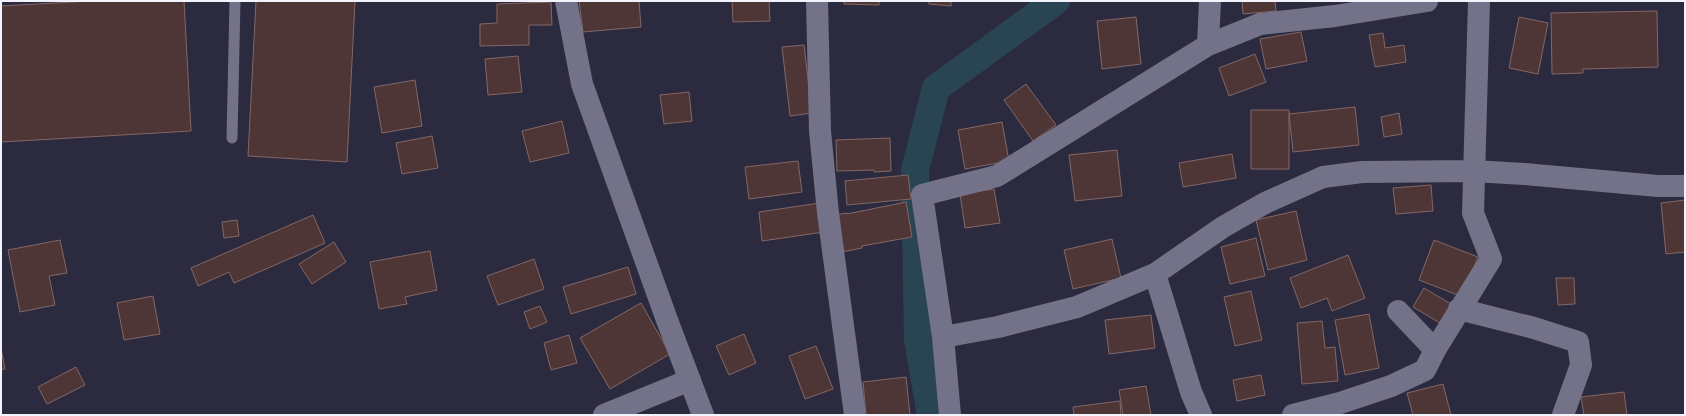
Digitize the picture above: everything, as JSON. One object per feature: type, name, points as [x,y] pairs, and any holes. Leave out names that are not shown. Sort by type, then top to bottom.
[{"type":"street","points":[[566,1],[582,84],[703,415]]},
{"type":"street","points":[[817,1],[820,131],[828,213],[855,415]]},
{"type":"street","points":[[1208,45],[1210,1]]},
{"type":"street","points":[[950,415],[943,337],[922,195],[997,176],[1208,45],[1260,24],[1335,16],[1427,1]]},
{"type":"street","points":[[1293,415],[1340,403],[1391,386],[1424,370],[1490,259],[1473,213],[1473,171],[1478,92],[1479,1]]},
{"type":"street","points":[[943,337],[998,327],[1077,307],[1156,274],[1223,227],[1265,203],[1323,177],[1362,172],[1473,171],[1658,186],[1685,186]]},
{"type":"street","points":[[1156,274],[1191,392],[1201,415]]},
{"type":"street","points":[[1459,309],[1534,328],[1578,342],[1580,365],[1563,415]]},
{"type":"street","points":[[1398,311],[1435,350]]},
{"type":"street","points":[[604,415],[690,380]]},
{"type":"lane","points":[[232,138],[235,1]]},
{"type":"building","points":[[92,1],[184,1],[191,131],[1,142],[1,6]]},
{"type":"building","points":[[256,1],[355,1],[347,162],[248,156]]},
{"type":"building","points":[[579,1],[639,1],[641,27],[583,32]]},
{"type":"building","points":[[732,1],[769,1],[770,21],[733,22]]},
{"type":"building","points":[[844,1],[879,1],[879,5],[844,4]]},
{"type":"building","points":[[929,1],[951,1],[951,6],[929,4]]},
{"type":"building","points":[[1242,1],[1275,1],[1276,11],[1243,14]]},
{"type":"building","points":[[551,2],[552,25],[529,25],[529,45],[480,46],[480,24],[497,23],[497,4]]},
{"type":"building","points":[[1657,11],[1658,67],[1583,69],[1583,73],[1552,74],[1551,13]]},
{"type":"building","points":[[1136,17],[1141,64],[1102,69],[1097,21]]},
{"type":"building","points":[[1519,17],[1548,23],[1538,74],[1509,68]]},
{"type":"building","points":[[1301,32],[1307,61],[1266,69],[1260,39]]},
{"type":"building","points":[[1383,33],[1385,48],[1404,45],[1406,62],[1375,67],[1369,35]]},
{"type":"building","points":[[804,45],[812,113],[790,116],[782,47]]},
{"type":"building","points":[[1255,54],[1266,82],[1229,96],[1219,68]]},
{"type":"building","points":[[518,56],[522,92],[488,95],[485,59]]},
{"type":"building","points":[[415,80],[422,126],[382,133],[374,87]]},
{"type":"building","points":[[1026,84],[1056,125],[1033,141],[1004,100]]},
{"type":"building","points":[[689,92],[692,121],[664,124],[660,95]]},
{"type":"building","points":[[1355,107],[1359,145],[1293,152],[1289,114]]},
{"type":"building","points":[[1251,110],[1289,110],[1289,169],[1251,169]]},
{"type":"building","points":[[1399,113],[1402,134],[1384,137],[1381,117]]},
{"type":"building","points":[[562,121],[569,153],[530,162],[522,131]]},
{"type":"building","points":[[1002,122],[1009,161],[965,169],[958,130]]},
{"type":"building","points":[[432,136],[438,168],[402,174],[396,143]]},
{"type":"building","points":[[890,138],[891,171],[837,171],[836,140]]},
{"type":"building","points":[[1117,150],[1122,196],[1075,201],[1069,155]]},
{"type":"building","points":[[1232,154],[1236,178],[1183,187],[1179,163]]},
{"type":"building","points":[[798,161],[802,192],[749,199],[745,167]]},
{"type":"building","points":[[908,175],[911,199],[847,205],[845,181]]},
{"type":"building","points":[[1431,185],[1433,211],[1396,214],[1393,188]]},
{"type":"building","points":[[994,189],[1000,223],[965,228],[960,194]]},
{"type":"building","points":[[1685,200],[1685,252],[1666,254],[1661,203]]},
{"type":"building","points":[[906,202],[912,237],[862,246],[862,248],[842,252],[835,215]]},
{"type":"building","points":[[820,203],[824,232],[762,241],[759,212]]},
{"type":"building","points":[[1296,211],[1307,260],[1268,270],[1256,220]]},
{"type":"building","points":[[313,215],[325,243],[234,283],[229,272],[198,286],[191,268]]},
{"type":"building","points":[[237,220],[239,236],[224,238],[222,222]]},
{"type":"building","points":[[1256,238],[1265,276],[1230,284],[1221,247]]},
{"type":"building","points":[[1112,239],[1121,278],[1073,289],[1064,250]]},
{"type":"building","points":[[60,240],[67,273],[49,276],[55,305],[20,312],[8,250]]},
{"type":"building","points":[[1434,240],[1478,257],[1463,297],[1419,280]]},
{"type":"building","points":[[334,242],[346,262],[312,284],[299,264]]},
{"type":"building","points":[[430,251],[437,290],[405,297],[407,304],[379,309],[370,262]]},
{"type":"building","points":[[1348,255],[1365,298],[1332,311],[1327,298],[1301,308],[1290,278]]},
{"type":"building","points":[[534,259],[544,289],[498,305],[487,276]]},
{"type":"building","points":[[628,267],[636,294],[571,314],[563,287]]},
{"type":"building","points":[[1556,278],[1574,278],[1575,304],[1558,305]]},
{"type":"building","points":[[1424,288],[1456,307],[1445,326],[1413,307]]},
{"type":"building","points":[[1251,291],[1262,340],[1235,346],[1224,297]]},
{"type":"building","points":[[153,296],[160,334],[124,340],[117,303]]},
{"type":"building","points":[[641,303],[670,354],[610,389],[580,338]]},
{"type":"building","points":[[540,306],[547,322],[530,329],[524,312]]},
{"type":"building","points":[[1369,314],[1379,368],[1345,375],[1335,320]]},
{"type":"building","points":[[1151,315],[1155,348],[1109,354],[1105,320]]},
{"type":"building","points":[[1322,321],[1325,348],[1335,347],[1338,381],[1302,384],[1297,323]]},
{"type":"building","points":[[744,334],[756,363],[729,375],[716,346]]},
{"type":"building","points":[[569,335],[577,363],[551,370],[544,343]]},
{"type":"building","points":[[816,346],[833,389],[805,399],[789,356]]},
{"type":"building","points":[[1,348],[5,369],[1,370]]},
{"type":"building","points":[[76,367],[85,385],[47,404],[38,387]]},
{"type":"building","points":[[1261,375],[1265,395],[1237,401],[1233,380]]},
{"type":"building","points":[[906,377],[910,415],[866,415],[863,382]]},
{"type":"building","points":[[1443,384],[1451,415],[1413,415],[1407,393]]},
{"type":"building","points":[[1146,386],[1151,415],[1123,415],[1119,390]]},
{"type":"building","points":[[1624,392],[1627,415],[1584,415],[1581,397]]},
{"type":"building","points":[[1120,401],[1121,415],[1074,415],[1073,407]]},
{"type":"waterway","points":[[931,415],[918,340],[915,170],[936,88],[1056,1]]}]
